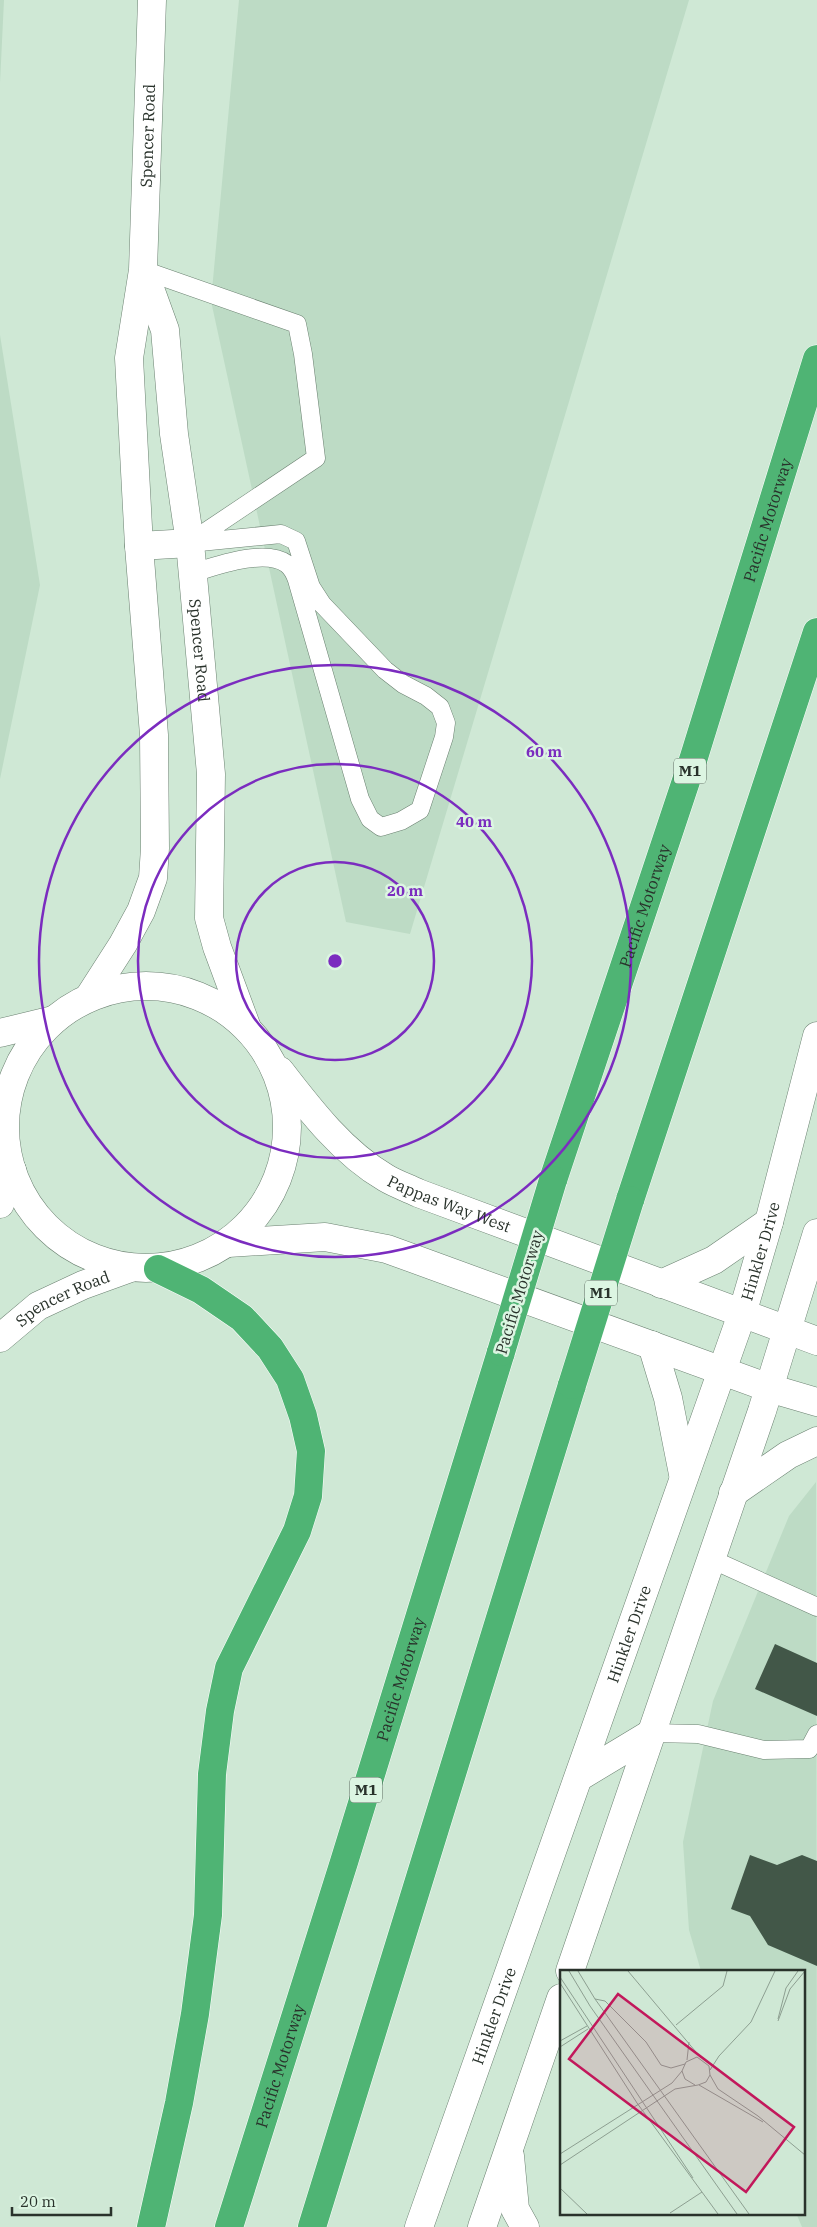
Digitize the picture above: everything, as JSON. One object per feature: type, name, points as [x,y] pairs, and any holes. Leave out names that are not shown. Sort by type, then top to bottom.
[{"type":"highway","name":"Pacific Motorway","points":[[229,2227],[341,1872],[554,1180],[694,757],[817,359]]},
{"type":"highway","name":"M1","points":[[312,2227],[630,1200],[817,632]]},
{"type":"highway","points":[[151,2227],[179,2103],[195,2014],[208,1915],[212,1774],[220,1711],[229,1668],[297,1531],[308,1496],[311,1451],[304,1416],[290,1379],[270,1348],[242,1318],[201,1290],[158,1269]]},
{"type":"street","name":"Spencer Road","points":[[89,997],[123,944],[140,911],[153,878],[156,848],[154,735],[139,546],[129,358],[143,270],[152,0]]},
{"type":"street","name":"Spencer Road","points":[[143,270],[166,330],[174,434],[190,543],[212,774],[209,918],[217,947],[247,1028]]},
{"type":"street","points":[[139,546],[190,543]]},
{"type":"street","points":[[0,1204],[6,1151],[7,1100],[24,1056],[53,1020],[70,1007],[89,997],[130,986],[172,988],[212,1002],[247,1028]]},
{"type":"street","points":[[0,1033],[53,1020]]},
{"type":"street","name":"Pappas Way West","points":[[247,1028],[310,1110],[350,1151],[386,1178],[418,1194],[817,1341]]},
{"type":"street","name":"Hinkler Drive","points":[[419,2227],[742,1314],[769,1222],[817,1036]]},
{"type":"street","points":[[6,1151],[30,1206],[56,1236],[91,1257],[130,1268],[158,1269],[195,1261],[228,1244],[259,1214],[280,1177],[288,1135],[283,1093],[267,1054]]},
{"type":"street","points":[[661,1284],[714,1260],[769,1222]]},
{"type":"street","points":[[570,1970],[769,1388],[817,1236]]},
{"type":"street","points":[[228,1244],[325,1237],[387,1248],[769,1388],[817,1402]]},
{"type":"street","name":"Spencer Road","points":[[0,1338],[38,1306],[84,1285],[130,1268]]},
{"type":"street","points":[[652,1345],[668,1398],[684,1478]]},
{"type":"street","points":[[733,1494],[788,1454],[817,1442]]},
{"type":"street","points":[[579,1776],[652,1732]]},
{"type":"street","points":[[482,2227],[560,2001]]},
{"type":"street","points":[[509,2147],[515,2209],[525,2227]]},
{"type":"lane","points":[[143,270],[297,324],[303,354],[316,458],[190,543]]},
{"type":"lane","points":[[190,543],[281,534],[296,541],[311,587],[322,604],[385,670],[403,684],[426,696],[440,707],[446,723],[444,737],[420,810],[401,820],[381,827],[370,820],[360,799],[293,570],[286,563],[267,558],[242,559],[193,574]]},
{"type":"lane","points":[[711,1559],[817,1607]]},
{"type":"lane","points":[[652,1732],[698,1734],[764,1750],[809,1749],[817,1734]]},
{"type":"shaded area","points":[[0,0],[4,0],[0,83]]},
{"type":"shaded area","points":[[239,0],[689,0],[410,934],[346,922],[211,301]]},
{"type":"shaded area","points":[[0,335],[40,585],[0,779]]},
{"type":"shaded area","points":[[816,1482],[817,2227],[802,2227],[796,2214],[804,2214],[804,1970],[701,1970],[689,1930],[683,1842],[713,1701],[789,1516]]},
{"type":"building","points":[[775,1644],[817,1663],[817,1716],[755,1689]]},
{"type":"building","points":[[750,1855],[777,1865],[802,1855],[817,1861],[817,1966],[768,1945],[750,1916],[731,1909]]}]
